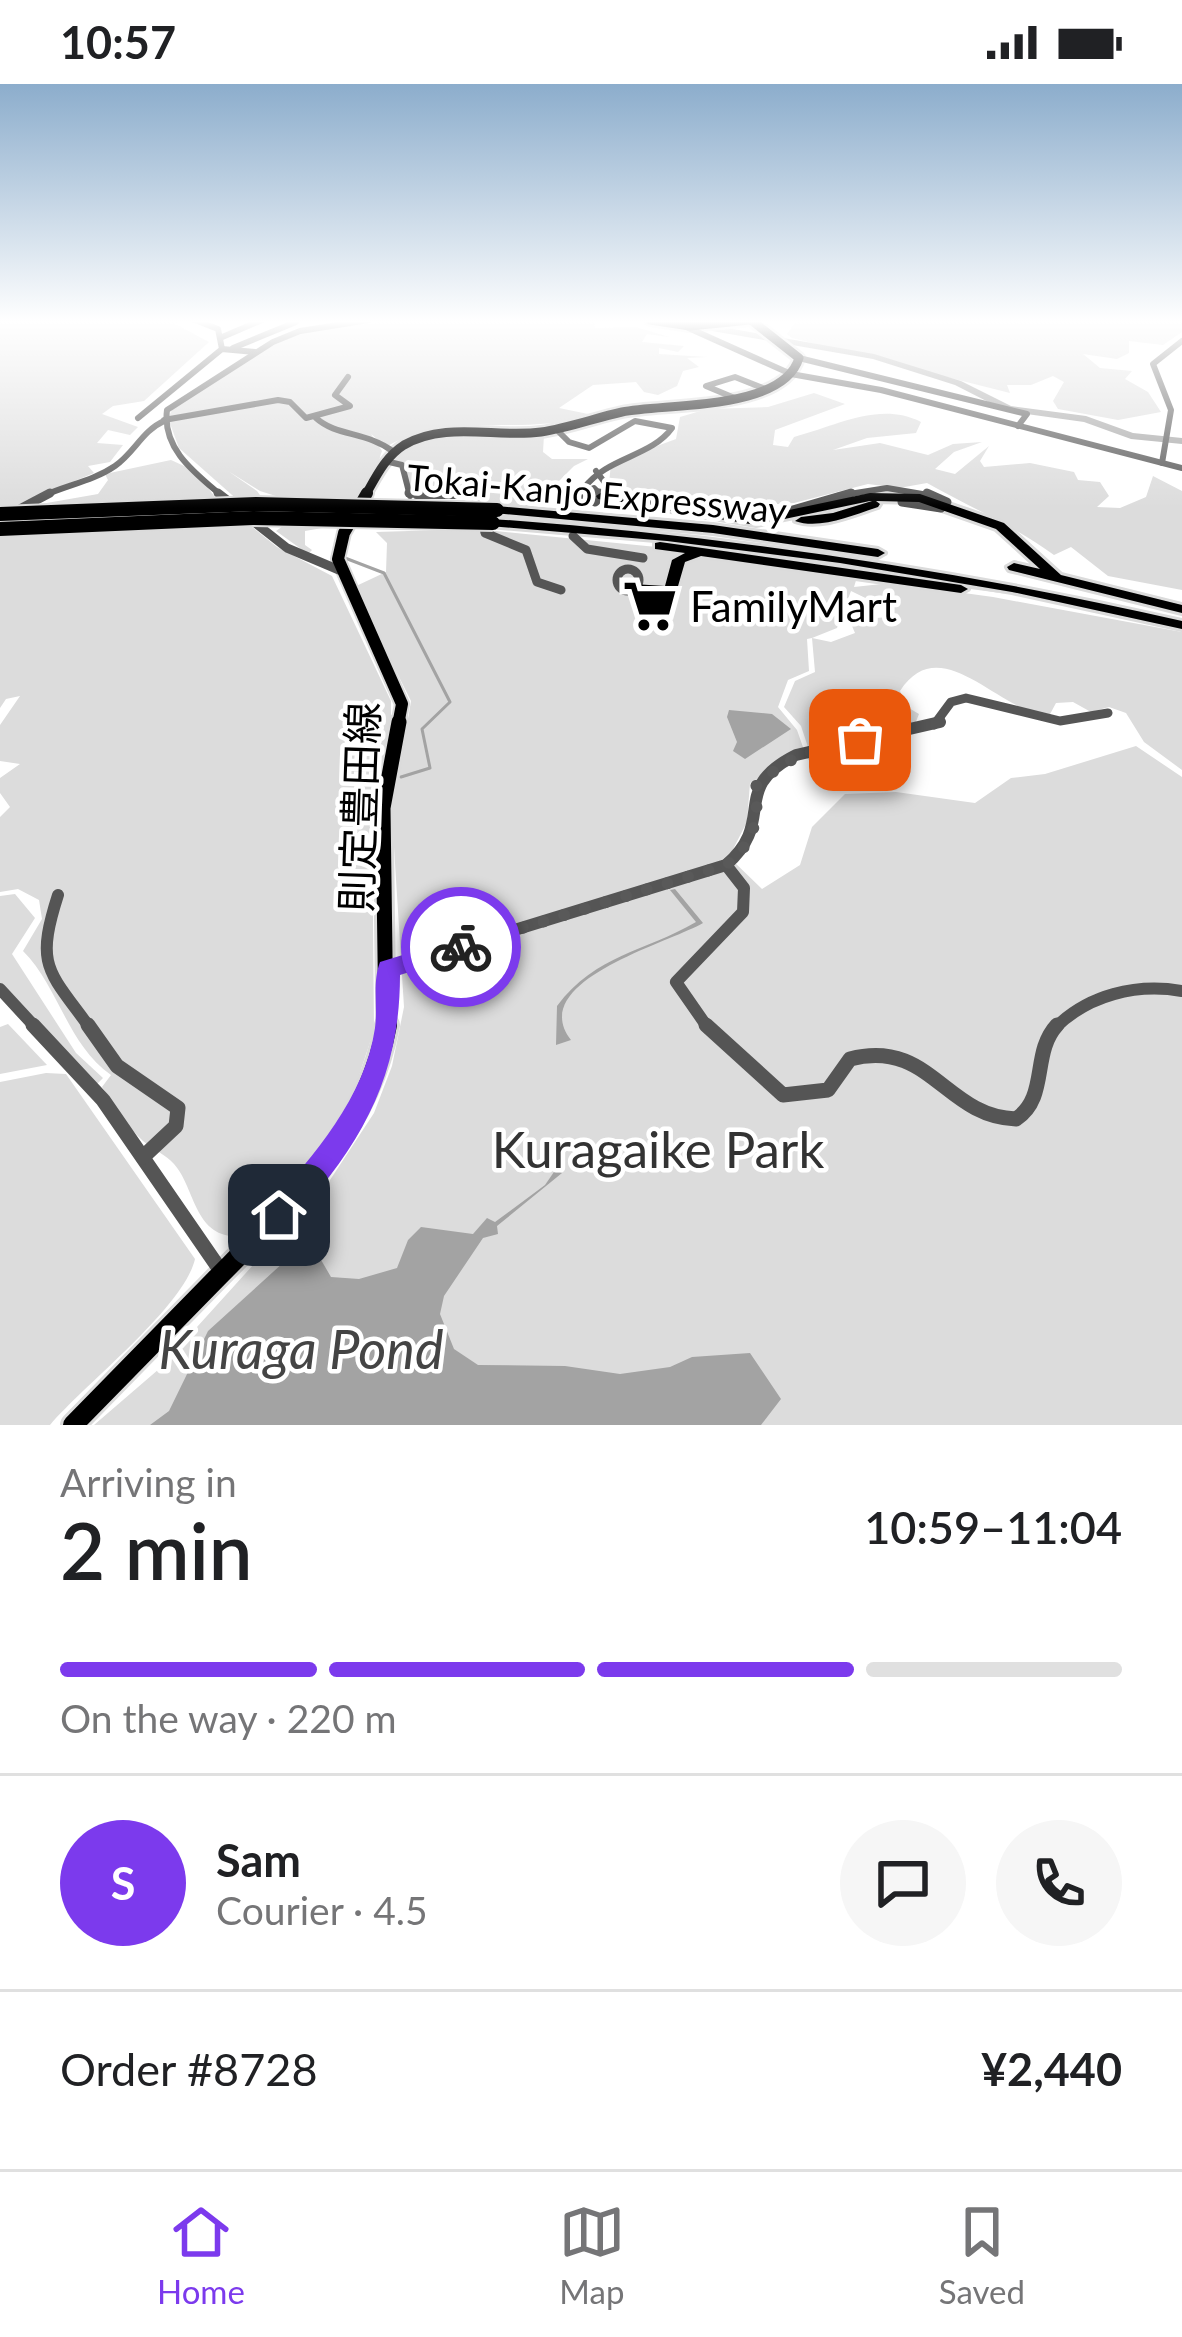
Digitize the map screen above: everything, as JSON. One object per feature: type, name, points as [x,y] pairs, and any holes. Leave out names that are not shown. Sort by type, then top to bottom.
[{"type":"highway","points":[[589,500],[746,520],[870,497],[920,498],[1008,531],[1056,577]]},
{"type":"highway","points":[[589,500],[757,523],[828,519],[879,503],[919,500],[975,518],[989,529],[991,539]]},
{"type":"highway","name":"Tokai-Kanjo Expressway","points":[[495,517],[872,563],[1182,626]]},
{"type":"highway","points":[[495,517],[696,557],[1182,626]]},
{"type":"highway","name":"Tokai-Kanjo Expressway","points":[[0,521],[609,518],[960,567],[1182,612]]},
{"type":"highway","points":[[609,518],[848,538]]},
{"type":"highway","points":[[628,541],[652,548],[672,562],[668,585],[638,579]]},
{"type":"highway","points":[[638,579],[671,590],[696,557]]},
{"type":"highway","points":[[1014,567],[1182,612]]},
{"type":"main road","points":[[339,570],[344,532],[389,457],[442,433],[557,430],[626,411],[736,399],[778,383]]},
{"type":"main road","name":"則定豊田線","points":[[73,1425],[307,1186],[352,1123],[385,1044],[388,969],[382,819],[402,704],[339,570]]},
{"type":"street","points":[[0,521],[34,498],[82,485],[119,465],[183,397],[205,383]]},
{"type":"street","points":[[195,389],[174,384],[138,418],[160,422],[283,400],[302,416],[316,418],[349,407],[335,394],[344,383]]},
{"type":"street","points":[[717,383],[706,386],[736,399]]},
{"type":"street","points":[[749,383],[768,390]]},
{"type":"street","points":[[839,383],[1182,468]]},
{"type":"street","points":[[915,383],[1027,414],[1018,426]]},
{"type":"street","points":[[1160,383],[1171,410],[1162,463]]},
{"type":"street","points":[[165,393],[183,397]]},
{"type":"street","points":[[316,418],[322,427],[371,435],[402,465],[410,496],[476,490],[485,532],[526,550],[537,582],[561,590]]},
{"type":"street","points":[[557,430],[570,443],[590,447],[608,443],[635,421],[658,421],[672,428],[664,441],[618,455],[596,471],[589,500]]},
{"type":"street","points":[[160,422],[176,451],[240,512],[286,548],[339,570]]},
{"type":"street","points":[[596,471],[616,496],[728,516],[767,517],[820,496],[853,491],[925,494],[944,505],[902,502]]},
{"type":"street","points":[[575,538],[643,558],[647,568],[638,579]]},
{"type":"street","points":[[388,969],[726,865],[749,841],[756,823],[755,787],[776,765],[796,755],[940,722],[945,707],[960,698],[983,699],[1038,722],[1108,713]]},
{"type":"street","points":[[726,865],[744,888],[742,912],[676,982],[716,1039],[783,1095],[828,1090],[850,1059],[881,1052],[935,1075],[983,1115],[1016,1119],[1034,1103],[1044,1039],[1057,1026],[1101,996],[1148,987],[1182,991]]},
{"type":"street","points":[[58,895],[44,940],[48,969],[117,1066],[178,1108],[169,1136],[143,1157]]},
{"type":"street","points":[[0,989],[80,1074],[223,1274]]},
{"type":"green space","points":[[0,383],[164,383],[144,401],[113,406],[102,414],[138,427],[130,435],[108,430],[97,443],[123,445],[110,462],[88,466],[94,473],[0,512]]},
{"type":"green space","points":[[211,383],[628,383],[593,385],[559,408],[593,415],[567,421],[435,429],[386,447],[371,434],[382,451],[375,480],[328,527],[305,531],[305,545],[312,550],[308,554],[276,531],[296,517],[298,503],[260,491],[228,471],[257,491],[273,513],[258,518],[179,448],[168,418],[172,410]]},
{"type":"green space","points":[[636,383],[678,383],[658,395],[644,392]]},
{"type":"green space","points":[[969,383],[1037,383],[1007,385],[1010,393]]},
{"type":"green space","points":[[1064,383],[1131,383],[1148,392],[1161,412],[1118,420],[1058,409],[1053,401]]},
{"type":"green space","points":[[814,393],[845,404],[775,430],[773,445],[788,447],[794,437],[889,414],[921,422],[916,433],[867,438],[833,450],[880,443],[928,455],[953,444],[982,442],[954,452],[935,469],[955,474],[989,446],[980,461],[984,467],[1030,463],[1074,472],[1078,480],[1100,482],[1109,496],[1097,507],[1120,508],[1146,497],[1153,476],[1182,491],[1182,590],[1108,576],[1071,547],[1054,555],[927,483],[899,488],[868,484],[794,503],[762,505],[738,498],[727,504],[625,496],[609,484],[611,463],[676,439],[680,417],[707,409],[768,407]]},
{"type":"green space","points":[[438,435],[544,435],[543,452],[552,459],[588,459],[574,466],[531,509],[484,507],[480,491],[472,489],[409,491],[405,464],[392,460],[401,449]]},
{"type":"green space","points":[[171,460],[195,471],[215,497],[277,547],[332,576],[391,701],[391,729],[372,814],[374,1030],[355,1088],[307,1165],[240,1234],[231,1236],[209,1226],[174,1164],[126,1122],[102,1087],[111,1075],[84,1048],[23,951],[42,919],[39,900],[18,889],[0,892],[0,817],[10,807],[0,793],[0,778],[20,764],[0,761],[0,725],[20,696],[6,699],[0,708],[0,524],[41,504],[98,494],[108,480],[105,474]]},
{"type":"green space","name":"Kuragaike Park","points":[[476,529],[697,551],[636,537],[841,563],[1008,594],[858,574],[854,587],[891,583],[1182,632],[1182,770],[1144,742],[1126,713],[1109,707],[1091,712],[1073,702],[1056,703],[1049,716],[1010,702],[952,670],[934,668],[916,674],[900,691],[907,707],[919,714],[915,724],[808,747],[801,726],[784,707],[795,681],[815,672],[812,638],[807,639],[809,671],[788,680],[778,707],[797,730],[804,750],[750,783],[747,822],[729,857],[762,889],[800,865],[812,827],[845,794],[896,792],[975,803],[1011,778],[1045,774],[1136,746],[1182,777],[1182,1425],[94,1425],[159,1369],[330,1180],[374,1113],[392,1066],[404,1007],[392,815],[411,701],[354,587],[386,572],[387,543],[376,532]],"holes":[[[851,591],[886,608],[890,617],[861,619],[852,626],[855,633],[831,642],[812,638],[837,628]]]},
{"type":"green space","points":[[885,737],[892,761],[870,771],[836,774],[806,757]]},
{"type":"green space","points":[[15,894],[35,918],[12,954],[76,1053],[103,1078],[97,1084],[0,983],[0,896]]},
{"type":"green space","points":[[8,1024],[47,1065],[0,1074],[0,1027]]},
{"type":"green space","points":[[66,1074],[195,1259],[187,1278],[154,1322],[50,1425],[0,1425],[0,1082]]},
{"type":"water","points":[[729,710],[772,714],[791,729],[745,759],[733,751],[737,742],[727,717]]},
{"type":"water","points":[[675,889],[703,923],[634,953],[584,982],[567,1000],[562,1019],[571,1040],[556,1045],[557,1006],[572,989],[605,964],[696,922],[670,890]]},
{"type":"water","name":"Kuraga Pond","points":[[556,1169],[562,1173],[497,1226],[498,1234],[483,1238],[444,1296],[440,1314],[454,1349],[478,1365],[565,1366],[620,1374],[670,1367],[692,1357],[750,1353],[781,1399],[761,1425],[150,1425],[169,1411],[208,1331],[295,1252],[304,1248],[317,1253],[331,1277],[359,1279],[397,1268],[408,1240],[421,1227],[473,1234],[487,1218],[495,1222],[545,1185]]},
{"type":"waterway","points":[[957,383],[1009,409],[1086,419],[1131,436],[1182,441]]},
{"type":"waterway","points":[[345,558],[384,573],[450,702],[422,729],[430,768],[401,777]]},
{"type":"tunnel","points":[[573,536],[579,512]]},
{"type":"way so far","points":[[461,947],[726,865],[749,841],[756,823],[755,787],[776,765],[808,751],[860,740]]},
{"type":"place","name":"FamilyMart","points":[[650,606]]},
{"type":"route","points":[[279,1215],[324,1166],[364,1099],[387,1030],[388,969],[461,947]]}]
